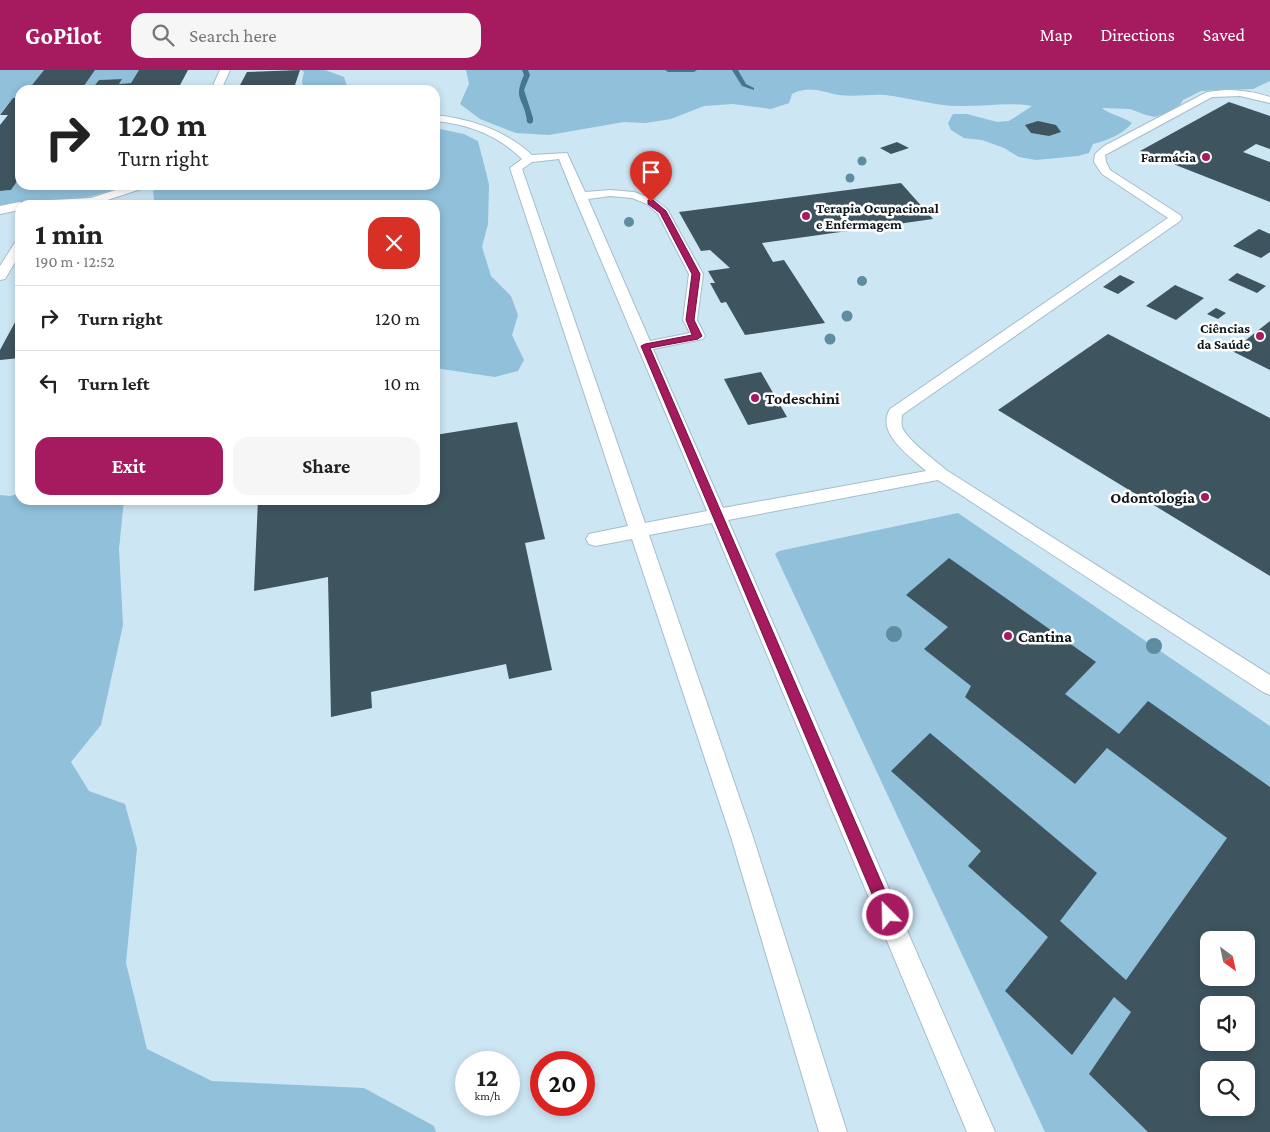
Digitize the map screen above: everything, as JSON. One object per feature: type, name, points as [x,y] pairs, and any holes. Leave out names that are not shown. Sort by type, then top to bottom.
[{"type":"lane","points":[[218,85],[226,70]]},
{"type":"lane","points":[[1268,97],[1244,93],[1224,92],[1210,94],[1100,154],[1100,162],[1106,172],[1176,218],[895,413],[895,428],[940,474],[1270,686]]},
{"type":"lane","points":[[440,119],[466,123],[489,131],[510,142],[529,159]]},
{"type":"lane","points":[[833,1132],[742,837],[516,168],[529,159],[563,155],[981,1132]]},
{"type":"lane","points":[[95,200],[127,190]]},
{"type":"lane","points":[[580,196],[634,195],[651,202],[663,212],[696,274],[690,320],[698,336],[645,346]]},
{"type":"lane","points":[[0,210],[15,207]]},
{"type":"lane","points":[[0,276],[15,252]]},
{"type":"lane","points":[[595,539],[940,474]]},
{"type":"shaded area","points":[[0,70],[44,70],[32,85],[15,85],[15,98],[0,114]]},
{"type":"shaded area","points":[[95,70],[139,70],[131,83],[119,84],[122,79],[99,80],[95,85],[85,85]]},
{"type":"shaded area","points":[[301,70],[325,70],[344,77],[347,85],[303,85],[304,72]]},
{"type":"shaded area","points":[[466,70],[1270,70],[1270,81],[1253,89],[1201,91],[1183,100],[1180,105],[1169,112],[1155,117],[1130,109],[1102,108],[1132,123],[1124,131],[1093,144],[1089,153],[1078,156],[1036,160],[1019,157],[1004,148],[982,140],[964,138],[951,130],[948,123],[953,114],[967,114],[997,122],[1009,121],[1032,106],[1007,104],[954,106],[885,95],[845,96],[816,90],[798,91],[792,94],[789,103],[771,109],[733,104],[704,106],[671,119],[645,123],[624,122],[549,135],[516,133],[480,119],[460,104],[469,84]]},
{"type":"shaded area","points":[[440,129],[464,134],[478,141],[489,184],[488,224],[482,247],[491,276],[511,296],[518,315],[512,335],[524,360],[518,371],[495,377],[440,369],[440,200],[154,200],[153,191],[440,190]]},
{"type":"shaded area","points":[[15,184],[15,190],[114,190],[84,198],[15,200],[15,204],[0,205],[0,191],[11,190]]},
{"type":"shaded area","points":[[0,495],[15,495],[15,505],[123,505],[119,549],[123,625],[101,725],[71,762],[89,791],[125,804],[137,848],[126,963],[147,1049],[212,1081],[364,1088],[434,1126],[436,1132],[0,1132]]},
{"type":"shaded area","points":[[958,513],[1270,726],[1270,1132],[1045,1132],[775,554],[779,551]]},
{"type":"building","points":[[44,70],[95,70],[85,85],[32,85]]},
{"type":"building","points":[[139,70],[188,70],[180,85],[95,85],[99,80],[122,79],[119,84],[131,83]]},
{"type":"building","points":[[300,70],[295,85],[240,85],[247,72]]},
{"type":"building","points":[[15,98],[15,184],[11,190],[0,191],[0,125],[8,115],[0,115]]},
{"type":"building","name":"Farmácia","points":[[1229,102],[1270,116],[1270,149],[1256,144],[1243,152],[1270,162],[1270,202],[1140,151]]},
{"type":"building","points":[[1038,121],[1056,125],[1061,132],[1049,136],[1031,133],[1025,125]]},
{"type":"building","points":[[897,142],[909,148],[891,154],[880,148]]},
{"type":"building","points":[[901,183],[933,219],[762,243],[773,262],[784,260],[825,323],[745,335],[726,302],[721,303],[710,283],[715,283],[708,271],[730,268],[710,250],[701,251],[679,212]]},
{"type":"building","points":[[1259,229],[1270,234],[1270,252],[1261,258],[1233,246]]},
{"type":"building","points":[[1237,273],[1266,286],[1257,293],[1228,280]]},
{"type":"building","points":[[1120,275],[1135,282],[1118,294],[1103,287]]},
{"type":"building","points":[[1175,285],[1204,298],[1176,320],[1146,306]]},
{"type":"building","points":[[1216,308],[1226,313],[1218,319],[1207,314]]},
{"type":"building","name":"Ciências da Saúde","points":[[1270,321],[1270,370],[1232,351]]},
{"type":"building","points":[[15,322],[15,358],[0,360],[0,350]]},
{"type":"building","name":"Odontologia","points":[[1108,334],[1270,418],[1270,576],[998,410]]},
{"type":"building","name":"Todeschini","points":[[761,372],[787,417],[748,425],[724,379]]},
{"type":"building","points":[[517,422],[545,539],[525,543],[552,670],[509,679],[506,664],[371,692],[372,708],[331,717],[328,577],[254,591],[258,505],[440,505],[440,434]]},
{"type":"building","points":[[949,558],[1096,662],[1065,694],[1119,734],[1148,701],[1270,787],[1270,1132],[1148,1132],[1089,1074],[1131,1012],[1114,997],[1072,1055],[1005,991],[1048,937],[968,866],[981,851],[891,771],[930,733],[1097,873],[1060,921],[1126,980],[1227,838],[1107,748],[1075,784],[965,697],[971,686],[924,649],[948,627],[906,595]]},
{"type":"waterway","points":[[525,70],[527,75],[521,90],[530,122]]},
{"type":"waterway","points":[[668,70],[694,70]]},
{"type":"waterway","points":[[735,70],[744,85],[752,89]]},
{"type":"place","name":"Farmácia","points":[[1206,157]]},
{"type":"place","name":"Terapia Ocupacional e Enfermagem","points":[[806,216]]},
{"type":"place","name":"Ciências da Saúde","points":[[1260,336]]},
{"type":"place","name":"Todeschini","points":[[755,398]]},
{"type":"place","name":"Odontologia","points":[[1205,497]]},
{"type":"place","name":"Cantina","points":[[1008,636]]},
{"type":"route","points":[[651,202],[663,212],[696,274],[690,320],[698,336],[645,346],[888,915]]}]
